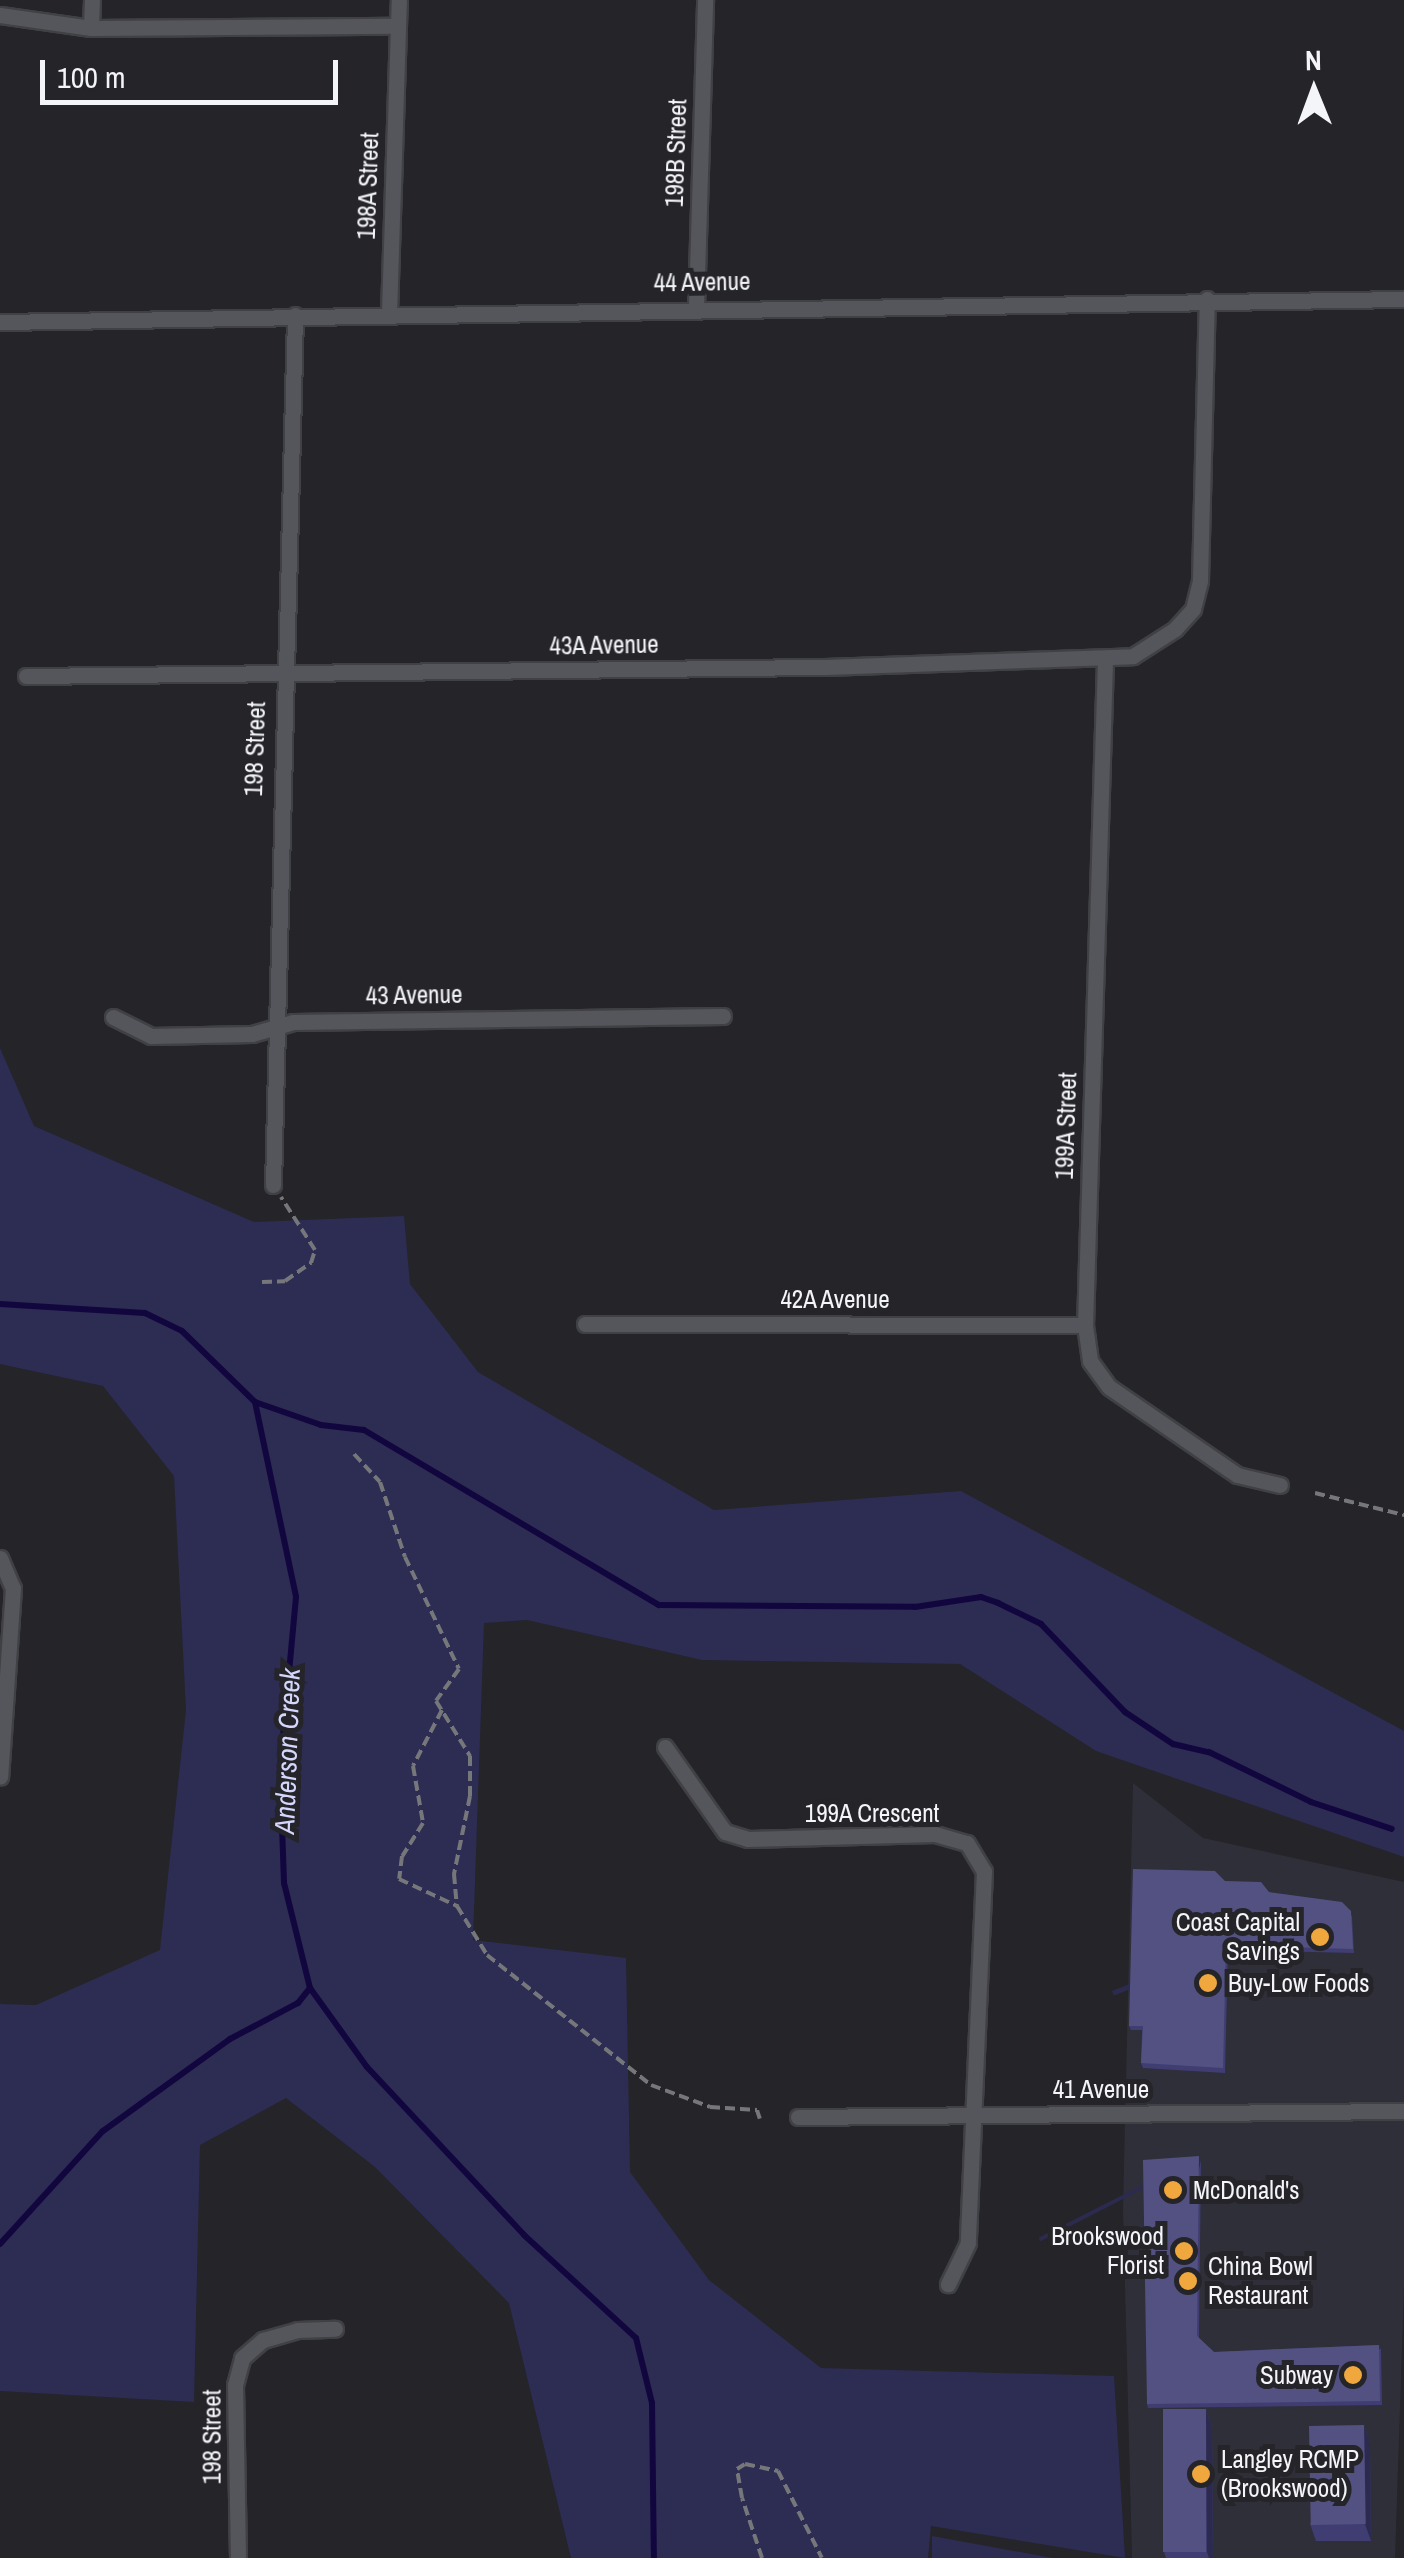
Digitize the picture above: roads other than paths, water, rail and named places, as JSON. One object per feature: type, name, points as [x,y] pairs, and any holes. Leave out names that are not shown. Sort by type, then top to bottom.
[{"type":"street","points":[[91,28],[92,0]]},
{"type":"street","name":"198A Street","points":[[390,313],[399,0]]},
{"type":"street","name":"198B Street","points":[[696,307],[704,0]]},
{"type":"street","points":[[0,15],[91,28],[398,26]]},
{"type":"street","name":"44 Avenue","points":[[0,322],[1206,298],[1404,299]]},
{"type":"street","name":"43A Avenue","points":[[26,676],[1105,660],[1133,656],[1175,629],[1193,609],[1200,580],[1206,298]]},
{"type":"street","name":"198 Street","points":[[273,1185],[273,1028],[295,315]]},
{"type":"street","name":"199A Street","points":[[1105,660],[1085,1325],[1090,1361],[1109,1387],[1237,1475],[1280,1484]]},
{"type":"street","name":"43 Avenue","points":[[113,1017],[152,1036],[273,1028],[293,1022],[723,1016]]},
{"type":"street","name":"42A Avenue","points":[[585,1324],[1085,1325]]},
{"type":"street","points":[[0,1558],[14,1588],[0,1777]]},
{"type":"street","name":"199A Crescent","points":[[665,1747],[725,1832],[748,1839],[935,1834],[967,1843],[984,1871],[976,2115]]},
{"type":"street","name":"41 Avenue","points":[[798,2117],[1404,2111]]},
{"type":"street","points":[[948,2284],[968,2243],[976,2115]]},
{"type":"street","name":"198 Street","points":[[238,2558],[235,2385],[242,2358],[263,2340],[297,2330],[336,2329]]},
{"type":"waterway","name":"Anderson Creek","points":[[0,1304],[145,1313],[182,1331],[255,1402],[296,1597],[280,1768],[284,1883],[310,1988],[367,2067],[524,2235],[636,2338],[652,2403],[654,2558]]},
{"type":"waterway","points":[[255,1402],[321,1425],[364,1430],[659,1605],[915,1607],[981,1597],[998,1603],[1041,1624],[1125,1712],[1173,1744],[1209,1752],[1311,1802],[1392,1829]]},
{"type":"waterway","points":[[0,2244],[103,2131],[230,2039],[298,2003],[310,1988]]},
{"type":"place","name":"Coast Capital Savings","points":[[1320,1937]]},
{"type":"place","name":"Buy-Low Foods","points":[[1208,1983]]},
{"type":"place","name":"McDonald's","points":[[1173,2190]]},
{"type":"place","name":"Brookswood Florist","points":[[1184,2251]]},
{"type":"place","name":"China Bowl Restaurant","points":[[1188,2281]]},
{"type":"place","name":"Subway","points":[[1353,2375]]},
{"type":"place","name":"Langley RCMP (Brookswood)","points":[[1201,2474]]}]
